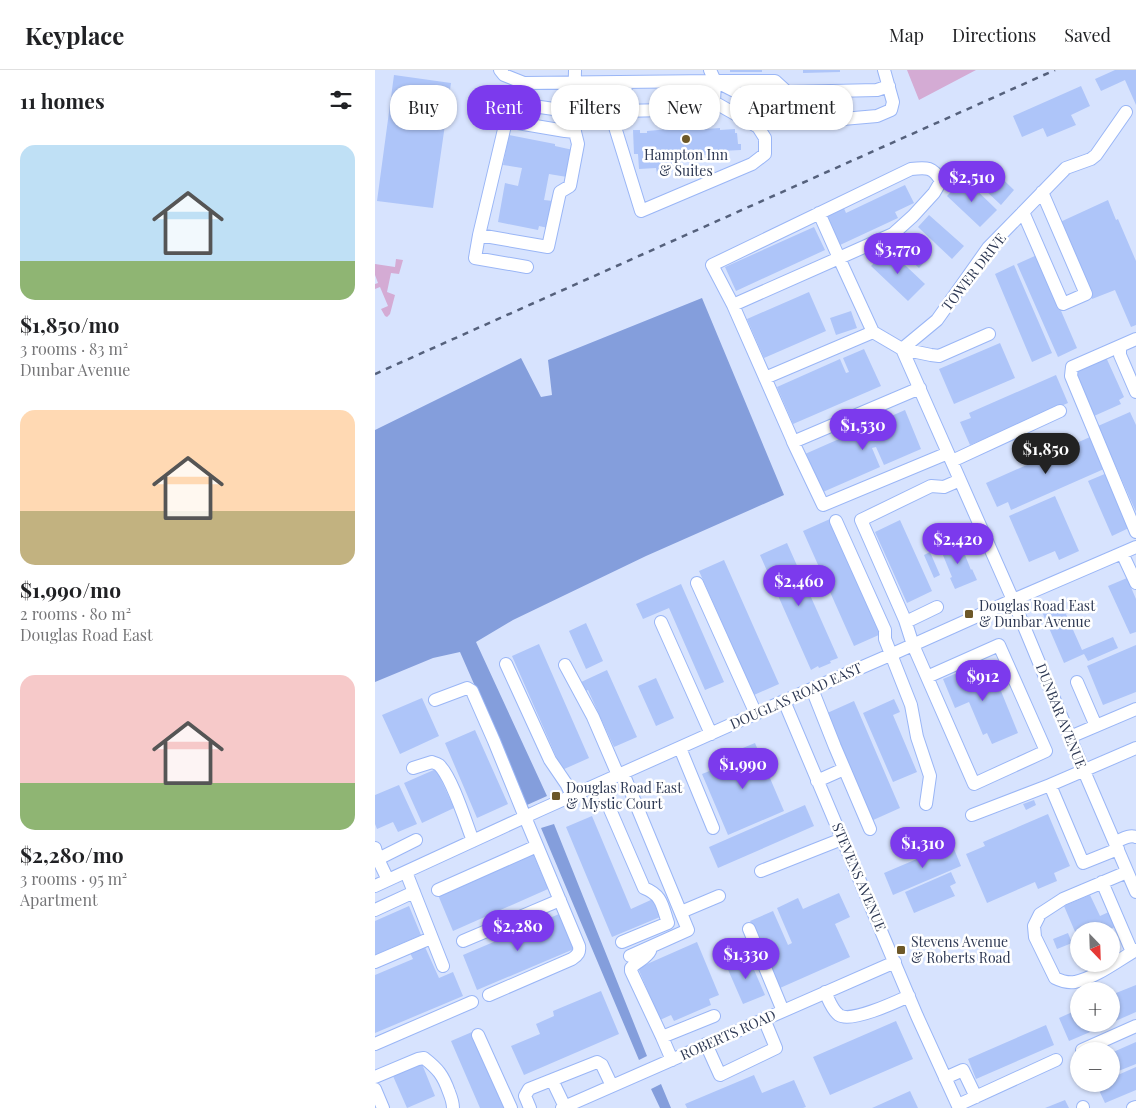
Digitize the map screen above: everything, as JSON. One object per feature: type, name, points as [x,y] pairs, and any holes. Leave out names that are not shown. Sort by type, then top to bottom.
[{"type":"street","points":[[500,70],[505,75],[524,83],[625,83],[667,76],[712,76],[775,81],[787,92],[877,90],[889,86]]},
{"type":"street","points":[[575,70],[575,83]]},
{"type":"street","points":[[712,76],[797,123],[877,116],[891,110],[893,102],[884,70]]},
{"type":"street","points":[[616,130],[641,212],[752,164],[765,154],[765,138],[759,127],[720,105]]},
{"type":"street","name":"TOWER DRIVE","points":[[902,349],[937,320],[988,248],[1066,168],[1091,159],[1096,155],[1126,112]]},
{"type":"street","points":[[479,235],[548,247],[560,192],[570,186],[578,144],[575,132],[541,127]]},
{"type":"street","points":[[504,130],[475,258],[527,267]]},
{"type":"street","points":[[733,305],[893,234],[934,193],[941,181],[936,172],[925,167],[911,169],[712,265],[733,305],[793,442],[823,505],[950,457],[1060,412]]},
{"type":"street","points":[[1023,212],[1063,304],[1086,294],[1042,192]]},
{"type":"street","points":[[819,213],[873,332],[902,349],[939,356],[989,334]]},
{"type":"street","points":[[765,378],[873,332]]},
{"type":"street","points":[[1136,339],[1072,367],[1071,376],[1136,532]]},
{"type":"street","points":[[1120,346],[1120,355],[1136,392]]},
{"type":"street","name":"DUNBAR AVENUE","points":[[902,349],[1013,600],[1083,771],[1136,890]]},
{"type":"street","points":[[793,442],[920,388]]},
{"type":"street","points":[[927,677],[999,645],[1045,751],[974,784],[927,677],[913,645],[906,622],[861,520],[931,486],[944,487],[960,480]]},
{"type":"street","points":[[836,521],[885,630],[885,639],[911,705],[917,737],[930,776],[926,804]]},
{"type":"street","name":"DOUGLAS ROAD EAST","points":[[375,886],[620,774],[1136,547]]},
{"type":"street","points":[[1122,553],[1136,583]]},
{"type":"street","points":[[697,583],[756,714]]},
{"type":"street","points":[[906,622],[937,607]]},
{"type":"street","points":[[661,622],[711,734]]},
{"type":"street","points":[[506,664],[550,760],[572,796]]},
{"type":"street","points":[[565,665],[593,717],[620,774],[688,930],[630,956]]},
{"type":"street","points":[[1077,682],[1096,726]]},
{"type":"street","points":[[435,700],[467,688],[472,691],[580,951],[577,956],[489,995]]},
{"type":"street","points":[[812,689],[870,829]]},
{"type":"street","name":"STEVENS AVENUE","points":[[785,701],[842,839],[958,1107]]},
{"type":"street","points":[[1070,737],[1136,709]]},
{"type":"street","points":[[680,748],[713,828]]},
{"type":"street","points":[[972,815],[1050,785],[1136,748]]},
{"type":"street","points":[[413,768],[431,762],[437,764],[445,772],[473,841]]},
{"type":"street","points":[[817,780],[845,769]]},
{"type":"street","points":[[599,784],[644,888],[654,892],[661,901],[668,922],[622,942]]},
{"type":"street","points":[[1050,785],[1083,863],[1116,846],[1130,836],[1136,836]]},
{"type":"street","points":[[761,871],[842,839]]},
{"type":"street","points":[[388,880],[377,854],[417,840]]},
{"type":"street","points":[[438,890],[537,846]]},
{"type":"street","points":[[406,872],[443,966]]},
{"type":"street","points":[[1102,882],[1134,951],[1095,974],[1074,982],[1063,982],[1055,978],[1035,937],[1034,926],[1040,914],[1063,899],[1102,882],[1127,872]]},
{"type":"street","points":[[375,910],[414,892]]},
{"type":"street","points":[[681,912],[719,896]]},
{"type":"street","points":[[463,941],[560,900]]},
{"type":"street","points":[[749,929],[783,1011]]},
{"type":"street","points":[[375,962],[431,938]]},
{"type":"street","points":[[649,947],[651,951],[649,954],[636,963],[631,968],[631,971],[672,1060]]},
{"type":"street","name":"ROBERTS ROAD","points":[[563,1107],[895,962]]},
{"type":"street","points":[[825,992],[834,1010],[840,1016],[846,1017],[857,1016],[876,1010],[909,996]]},
{"type":"street","points":[[375,1044],[472,1002]]},
{"type":"street","points":[[662,1037],[714,1016]]},
{"type":"street","points":[[706,1044],[720,1075],[777,1048],[764,1019]]},
{"type":"street","points":[[1101,1042],[1136,1026]]},
{"type":"street","points":[[479,1035],[511,1108]]},
{"type":"street","points":[[375,1077],[424,1058],[437,1068],[445,1079],[453,1108]]},
{"type":"street","points":[[958,1107],[1056,1060]]},
{"type":"street","points":[[530,1108],[525,1096],[529,1090],[597,1062],[603,1066],[612,1086]]},
{"type":"street","points":[[945,1078],[963,1070],[976,1097]]},
{"type":"street","points":[[552,1080],[563,1107]]},
{"type":"street","points":[[375,1090],[383,1108]]},
{"type":"shaded area","points":[[907,70],[976,70],[919,100]]},
{"type":"shaded area","points":[[396,259],[403,260],[399,274],[391,273],[387,292],[395,295],[390,314],[387,317],[381,309],[388,306],[380,287],[375,289],[375,284],[378,283],[375,275],[375,264],[395,267]]},
{"type":"water","points":[[702,298],[784,495],[646,556],[513,620],[476,642],[547,796],[527,805],[460,652],[433,658],[375,682],[375,430],[521,358],[541,397],[552,395],[548,360]]},
{"type":"water","points":[[554,824],[647,1056],[639,1060],[541,828]]},
{"type":"water","points":[[661,1084],[671,1108],[660,1108],[651,1089]]},
{"type":"building","points":[[730,70],[762,70],[762,72],[730,72]]},
{"type":"building","points":[[803,70],[840,70],[840,72],[803,73]]},
{"type":"building","points":[[1115,70],[1136,70],[1136,105],[1125,80],[1101,91],[1095,79]]},
{"type":"building","points":[[394,75],[451,83],[451,85],[393,85]]},
{"type":"building","points":[[1081,86],[1090,106],[1071,115],[1076,125],[1047,137],[1043,128],[1022,137],[1013,116]]},
{"type":"building","points":[[390,105],[390,130],[444,130],[433,208],[377,201]]},
{"type":"building","name":"Hampton Inn & Suites","points":[[633,130],[640,130],[640,133],[647,133],[647,131],[735,130],[738,144],[741,144],[741,150],[721,151],[721,153],[707,155],[681,156],[681,167],[665,168],[665,173],[657,174],[656,168],[639,169],[638,154],[634,154]]},
{"type":"building","points":[[509,135],[555,144],[555,146],[573,150],[567,177],[549,174],[544,200],[553,201],[548,228],[539,226],[538,230],[498,222],[505,183],[518,186],[522,168],[503,165]]},
{"type":"building","points":[[984,161],[1014,190],[1001,205],[970,176]]},
{"type":"building","points":[[964,178],[997,210],[980,227],[947,196]]},
{"type":"building","points":[[905,185],[914,203],[895,212],[898,218],[840,245],[826,214],[843,206],[846,213]]},
{"type":"building","points":[[1108,200],[1136,261],[1136,325],[1131,327],[1115,290],[1092,299],[1058,223]]},
{"type":"building","points":[[929,215],[964,246],[952,259],[918,227]]},
{"type":"building","points":[[814,227],[825,250],[736,291],[725,267]]},
{"type":"building","points":[[905,239],[927,259],[919,268],[897,248]]},
{"type":"building","points":[[888,249],[925,284],[908,301],[871,266]]},
{"type":"building","points":[[1037,255],[1077,348],[1058,357],[1017,264]]},
{"type":"building","points":[[1014,265],[1052,353],[1032,362],[995,274]]},
{"type":"building","points":[[809,292],[826,331],[764,358],[747,319]]},
{"type":"building","points":[[851,311],[857,328],[836,335],[830,318]]},
{"type":"building","points":[[1000,343],[1015,378],[954,404],[939,369]]},
{"type":"building","points":[[864,349],[881,386],[793,424],[777,387],[840,359],[846,373],[849,372],[843,358]]},
{"type":"building","points":[[1105,355],[1124,397],[1119,400],[1121,404],[1094,416],[1076,374],[1079,366]]},
{"type":"building","points":[[1056,375],[1068,403],[970,445],[960,422],[971,418],[969,413]]},
{"type":"building","points":[[905,410],[921,449],[884,465],[876,447],[872,448],[880,467],[823,492],[805,454]]},
{"type":"building","points":[[1130,412],[1136,425],[1136,512],[1098,426]]},
{"type":"building","points":[[1090,437],[1104,469],[1011,510],[1008,502],[997,507],[986,483]]},
{"type":"building","points":[[1107,473],[1131,527],[1112,536],[1088,481]]},
{"type":"building","points":[[1055,496],[1079,551],[1059,560],[1055,551],[1029,562],[1009,516]]},
{"type":"building","points":[[830,519],[881,634],[854,646],[803,531]]},
{"type":"building","points":[[900,520],[932,591],[907,603],[875,532]]},
{"type":"building","points":[[959,540],[977,580],[955,589],[940,548]]},
{"type":"building","points":[[787,543],[838,658],[830,661],[831,663],[811,670],[760,555]]},
{"type":"building","points":[[930,552],[940,575],[934,578],[924,555]]},
{"type":"building","points":[[724,560],[779,684],[754,695],[699,571]]},
{"type":"building","points":[[1127,578],[1136,599],[1136,632],[1130,634],[1108,586]]},
{"type":"building","points":[[681,584],[724,682],[705,690],[669,608],[643,619],[636,604]]},
{"type":"building","points":[[1062,605],[1082,650],[1113,637],[1118,648],[1088,661],[1084,654],[1064,663],[1043,614]]},
{"type":"building","points":[[586,623],[603,661],[586,669],[569,631]]},
{"type":"building","points":[[539,644],[589,758],[562,770],[512,656]]},
{"type":"building","points":[[1136,645],[1136,692],[1103,705],[1087,666]]},
{"type":"building","points":[[990,664],[1018,733],[992,744],[987,733],[983,735],[969,702],[955,708],[943,679],[957,673],[959,677]]},
{"type":"building","points":[[607,670],[637,737],[614,747],[588,690],[583,692],[579,683]]},
{"type":"building","points":[[656,678],[674,718],[656,726],[638,686]]},
{"type":"building","points":[[422,698],[439,736],[400,754],[382,715]]},
{"type":"building","points":[[894,699],[900,712],[893,715],[917,772],[893,782],[863,713]]},
{"type":"building","points":[[854,701],[900,808],[871,821],[825,714]]},
{"type":"building","points":[[475,730],[508,804],[477,818],[445,743]]},
{"type":"building","points":[[755,743],[784,811],[728,835],[702,774],[732,762],[728,754]]},
{"type":"building","points":[[436,769],[454,808],[422,823],[404,783]]},
{"type":"building","points":[[399,785],[417,824],[398,832],[393,822],[377,829],[375,824],[375,795]]},
{"type":"building","points":[[1034,800],[1036,805],[1026,810],[1023,804]]},
{"type":"building","points":[[805,805],[814,826],[718,868],[709,847]]},
{"type":"building","points":[[1048,814],[1070,866],[1054,873],[1057,881],[1038,889],[1035,882],[987,903],[966,854],[985,846],[983,842]]},
{"type":"building","points":[[592,816],[631,909],[653,899],[660,917],[612,937],[566,827]]},
{"type":"building","points":[[952,844],[961,866],[893,895],[884,873]]},
{"type":"building","points":[[533,854],[548,889],[453,931],[438,895]]},
{"type":"building","points":[[951,872],[956,883],[950,886],[955,896],[914,913],[905,892]]},
{"type":"building","points":[[839,893],[850,917],[835,924],[850,957],[780,988],[750,921],[773,911],[788,945],[792,943],[777,908],[798,898],[803,909]]},
{"type":"building","points":[[1090,895],[1100,916],[1111,911],[1115,922],[1071,922],[1064,906]]},
{"type":"building","points":[[409,906],[421,935],[375,955],[375,921]]},
{"type":"building","points":[[559,914],[574,949],[477,990],[463,955]]},
{"type":"building","points":[[1068,933],[1070,944],[1057,949],[1053,939]]},
{"type":"building","points":[[697,942],[719,995],[709,999],[711,1005],[674,1021],[671,1015],[660,1020],[638,968]]},
{"type":"building","points":[[425,947],[439,978],[453,972],[463,996],[375,1033],[375,975],[413,959],[410,953]]},
{"type":"building","points":[[748,956],[765,995],[743,1004],[726,965]]},
{"type":"building","points":[[1136,985],[1136,1012],[1120,1019],[1120,991]]},
{"type":"building","points":[[601,991],[619,1034],[524,1075],[511,1046],[540,1034],[536,1024],[554,1016],[553,1011]]},
{"type":"building","points":[[1070,1013],[1070,1032],[1090,1032],[1069,1041],[1059,1018]]},
{"type":"building","points":[[896,1021],[913,1059],[830,1095],[813,1057]]},
{"type":"building","points":[[1046,1025],[1054,1045],[976,1079],[968,1059]]},
{"type":"building","points":[[472,1032],[505,1108],[480,1108],[451,1041]]},
{"type":"building","points":[[1136,1042],[1136,1064],[1120,1070],[1120,1049]]},
{"type":"building","points":[[422,1064],[435,1096],[407,1108],[393,1076]]},
{"type":"building","points":[[1136,1067],[1136,1090],[1105,1103],[1100,1092],[1120,1092],[1120,1074]]},
{"type":"building","points":[[754,1075],[762,1093],[794,1080],[806,1107],[687,1108],[685,1104]]},
{"type":"building","points":[[910,1091],[918,1108],[872,1108]]},
{"type":"building","points":[[1065,1100],[1069,1108],[1045,1108]]},
{"type":"railway","points":[[375,374],[1055,70]]},
{"type":"place","name":"Hampton Inn & Suites","points":[[686,139]]},
{"type":"place","name":"Douglas Road East & Dunbar Avenue","points":[[969,614]]},
{"type":"place","name":"Douglas Road East & Mystic Court","points":[[556,796]]},
{"type":"place","name":"Stevens Avenue & Roberts Road","points":[[901,950]]}]
